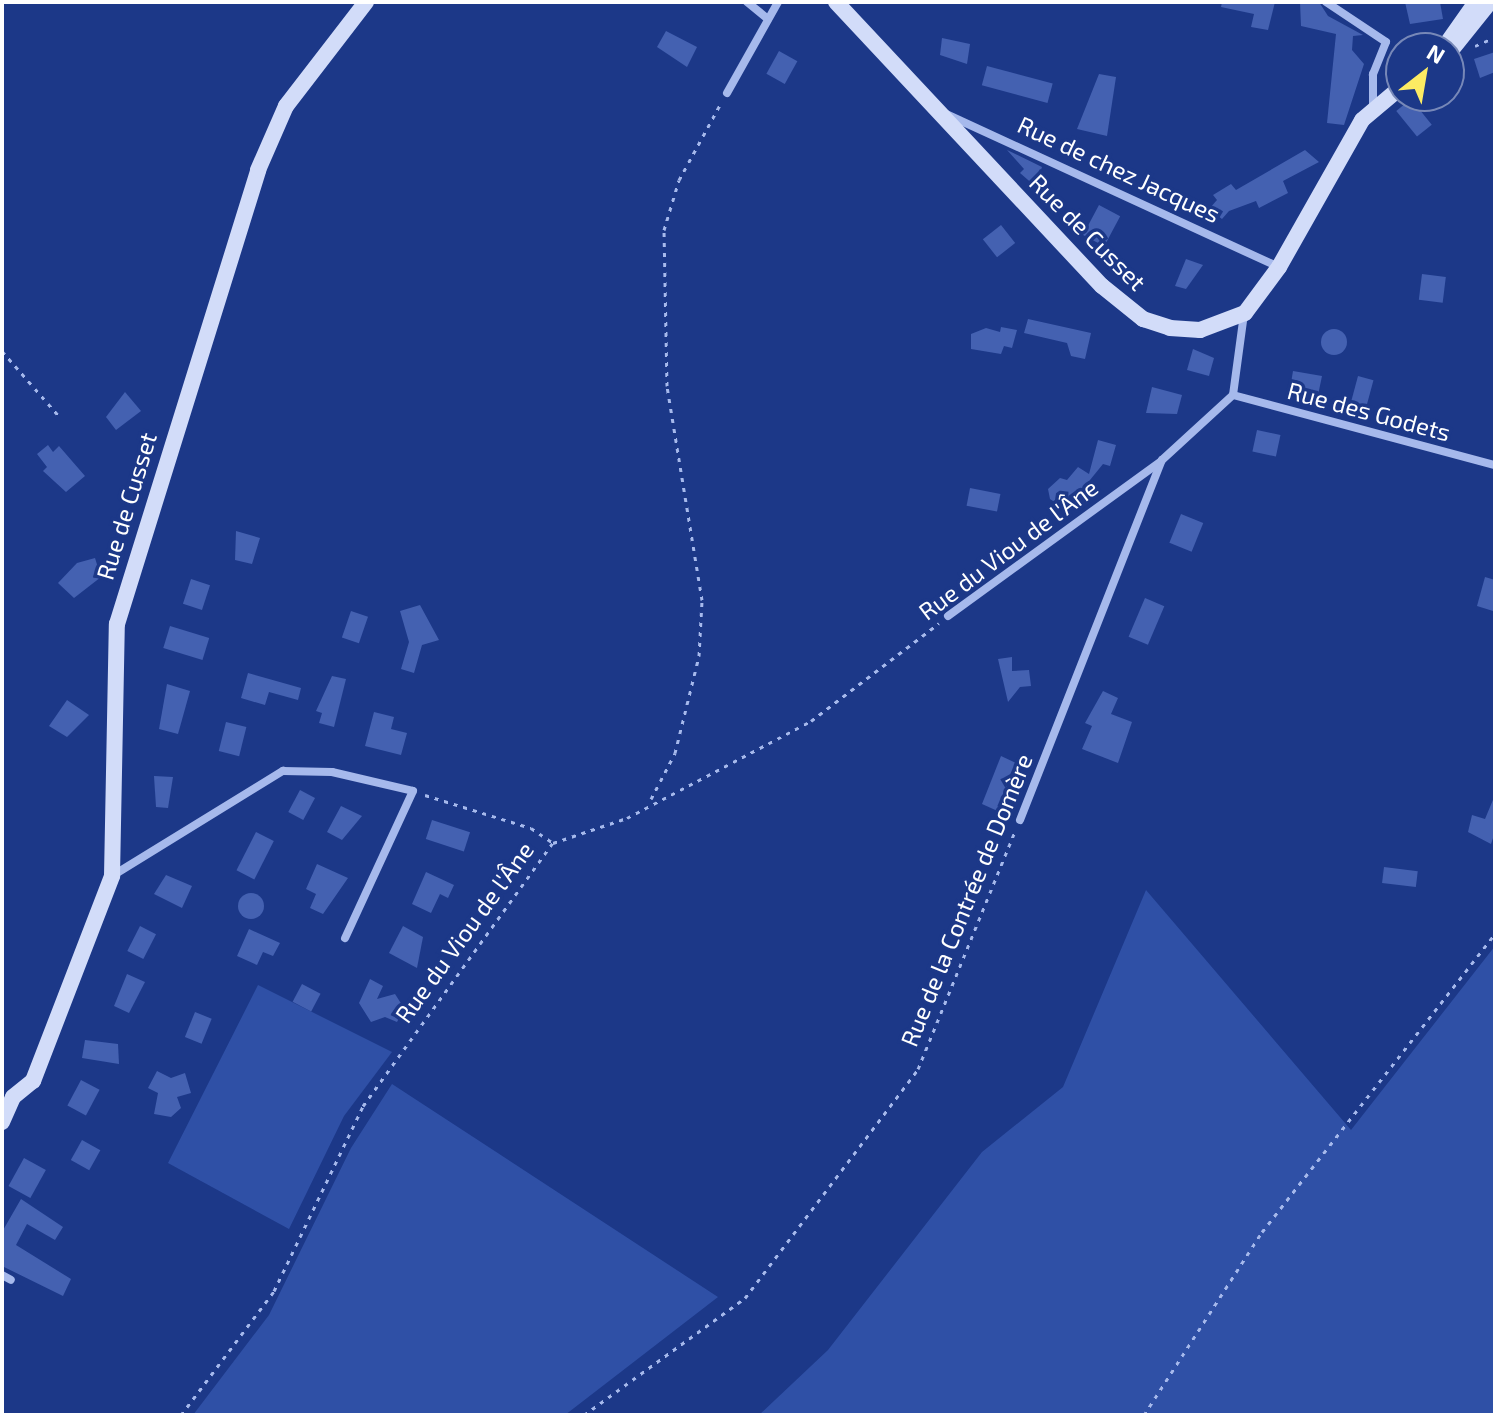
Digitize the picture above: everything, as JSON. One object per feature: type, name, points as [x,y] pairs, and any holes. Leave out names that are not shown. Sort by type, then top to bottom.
[{"type":"street","name":"Rue de Cusset","points":[[2,1122],[4,1098],[33,1081],[44,1057],[112,876],[117,624],[133,559],[258,170],[286,106],[366,2]]},
{"type":"street","points":[[747,2],[768,19]]},
{"type":"street","points":[[727,93],[778,2]]},
{"type":"street","name":"Rue de Cusset","points":[[836,2],[1102,286],[1143,319],[1200,330],[1245,313]]},
{"type":"street","points":[[1326,2],[1386,42],[1373,74],[1373,107]]},
{"type":"street","points":[[1454,32],[1476,2]]},
{"type":"street","points":[[1465,34],[1491,3]]},
{"type":"street","points":[[1233,395],[1245,313],[1279,267],[1373,107],[1385,98]]},
{"type":"street","name":"Rue de chez Jacques","points":[[940,113],[976,123],[1279,267]]},
{"type":"street","name":"Rue de la Contrée de Domère","points":[[1020,820],[1162,460],[1233,395]]},
{"type":"street","name":"Rue des Godets","points":[[1233,395],[1495,465]]},
{"type":"street","name":"Rue du Viou de l'Âne","points":[[948,616],[1162,460]]},
{"type":"street","points":[[112,876],[283,771],[332,772],[413,791],[345,938]]},
{"type":"street","points":[[2,1275],[11,1280]]},
{"type":"path","points":[[650,801],[675,753],[699,656],[702,600],[667,386],[664,230],[679,180],[727,93]]},
{"type":"path","points":[[2,351],[58,415]]},
{"type":"path","name":"Rue du Viou de l'Âne","points":[[181,1415],[274,1291],[363,1106],[553,843],[597,831],[650,801],[811,721],[948,616]]},
{"type":"path","points":[[413,791],[531,828],[553,843]]},
{"type":"path","name":"Rue de la Contrée de Domère","points":[[584,1415],[745,1298],[918,1069],[1020,820]]},
{"type":"path","points":[[1144,1415],[1262,1232],[1495,934]]},
{"type":"shaded area","points":[[1146,890],[1351,1130],[1495,946],[1495,1415],[759,1415],[828,1350],[982,1152],[1063,1087]]},
{"type":"shaded area","points":[[258,985],[392,1052],[344,1116],[289,1229],[168,1163]]},
{"type":"shaded area","points":[[392,1084],[718,1297],[565,1415],[193,1415],[269,1315],[351,1148]]},
{"type":"building","points":[[1222,2],[1275,2],[1268,30],[1251,27],[1254,14],[1221,7]]},
{"type":"building","points":[[1300,2],[1319,2],[1328,16],[1363,35],[1353,36],[1352,50],[1364,64],[1344,125],[1327,123],[1336,34],[1301,26]]},
{"type":"building","points":[[1405,2],[1440,2],[1443,19],[1410,24]]},
{"type":"building","points":[[666,31],[697,47],[687,67],[657,47]]},
{"type":"building","points":[[942,38],[970,44],[967,64],[940,55]]},
{"type":"building","points":[[779,51],[797,61],[785,84],[766,74]]},
{"type":"building","points":[[1495,52],[1495,72],[1480,78],[1474,59]]},
{"type":"building","points":[[987,66],[1053,84],[1048,103],[982,85]]},
{"type":"building","points":[[1099,74],[1116,77],[1107,136],[1077,129]]},
{"type":"building","points":[[1397,112],[1422,112],[1432,125],[1417,137]]},
{"type":"building","points":[[1007,150],[1042,167],[1035,186],[1020,173],[1024,169]]},
{"type":"building","points":[[1305,150],[1319,162],[1283,181],[1288,193],[1259,208],[1256,201],[1229,211],[1222,219],[1209,209],[1217,200],[1213,195],[1231,184],[1236,190]]},
{"type":"building","points":[[1099,205],[1120,216],[1104,246],[1083,235]]},
{"type":"building","points":[[1001,225],[1015,243],[997,257],[983,239]]},
{"type":"building","points":[[1186,259],[1203,265],[1186,289],[1175,286]]},
{"type":"building","points":[[1422,274],[1446,277],[1443,303],[1419,300]]},
{"type":"building","points":[[1028,319],[1091,333],[1085,359],[1071,356],[1067,343],[1024,333]]},
{"type":"building","points":[[1001,327],[1017,330],[1012,348],[1004,346],[1001,354],[971,349],[971,334],[986,328],[1000,332]]},
{"type":"building","points":[[1334,329],[1343,333],[1347,342],[1343,351],[1334,355],[1325,351],[1321,342],[1325,333]]},
{"type":"building","points":[[1193,349],[1214,358],[1209,376],[1187,370]]},
{"type":"building","points":[[1293,371],[1322,376],[1317,400],[1290,389]]},
{"type":"building","points":[[1358,376],[1373,380],[1366,409],[1350,405]]},
{"type":"building","points":[[1152,387],[1182,395],[1177,414],[1146,413]]},
{"type":"building","points":[[125,392],[141,411],[116,430],[106,417]]},
{"type":"building","points":[[1257,430],[1280,435],[1276,457],[1252,452]]},
{"type":"building","points":[[1098,440],[1116,445],[1110,466],[1103,464],[1077,496],[1059,505],[1050,499],[1048,489],[1060,478],[1067,480],[1078,467],[1089,474]]},
{"type":"building","points":[[48,445],[53,452],[59,446],[85,476],[66,492],[43,471],[47,467],[37,454]]},
{"type":"building","points":[[970,488],[1000,494],[997,512],[967,506]]},
{"type":"building","points":[[1181,514],[1203,523],[1192,552],[1169,543]]},
{"type":"building","points":[[236,531],[260,538],[252,564],[235,560]]},
{"type":"building","points":[[95,558],[101,577],[74,598],[58,583],[77,563]]},
{"type":"building","points":[[1485,577],[1495,580],[1493,611],[1477,606]]},
{"type":"building","points":[[191,579],[210,585],[202,610],[183,604]]},
{"type":"building","points":[[1145,598],[1164,606],[1148,645],[1129,637]]},
{"type":"building","points":[[420,605],[439,640],[422,645],[414,673],[401,669],[409,642],[400,611]]},
{"type":"building","points":[[351,611],[368,617],[359,643],[342,637]]},
{"type":"building","points":[[170,626],[209,638],[202,660],[163,648]]},
{"type":"building","points":[[1012,657],[1012,671],[1029,670],[1031,686],[1020,687],[1008,702],[998,659]]},
{"type":"building","points":[[248,673],[301,688],[298,700],[269,692],[265,705],[241,698]]},
{"type":"building","points":[[332,676],[346,679],[334,727],[319,723],[322,713],[316,711]]},
{"type":"building","points":[[167,684],[190,691],[178,734],[159,729]]},
{"type":"building","points":[[1103,691],[1118,698],[1111,714],[1132,722],[1118,763],[1082,749],[1092,726],[1085,723]]},
{"type":"building","points":[[67,700],[89,715],[67,737],[49,726]]},
{"type":"building","points":[[374,712],[394,717],[391,729],[407,733],[401,755],[365,746]]},
{"type":"building","points":[[226,722],[246,727],[239,756],[219,751]]},
{"type":"building","points":[[1001,756],[1016,763],[1002,813],[982,804]]},
{"type":"building","points":[[154,776],[173,777],[168,808],[156,807]]},
{"type":"building","points":[[300,790],[315,798],[303,820],[288,812]]},
{"type":"building","points":[[1495,795],[1495,832],[1491,844],[1468,832],[1472,815],[1485,819]]},
{"type":"building","points":[[341,806],[362,816],[342,840],[327,832]]},
{"type":"building","points":[[432,820],[470,832],[464,851],[426,839]]},
{"type":"building","points":[[256,832],[274,841],[254,879],[236,870]]},
{"type":"building","points":[[317,864],[348,878],[323,914],[310,908],[316,894],[306,889]]},
{"type":"building","points":[[1384,867],[1418,871],[1416,887],[1382,883]]},
{"type":"building","points":[[426,872],[454,885],[448,898],[440,894],[431,913],[412,904]]},
{"type":"building","points":[[166,875],[192,886],[182,908],[154,894]]},
{"type":"building","points":[[251,893],[260,897],[264,906],[260,915],[251,919],[242,915],[238,906],[242,897]]},
{"type":"building","points":[[140,926],[156,934],[143,959],[127,951]]},
{"type":"building","points":[[403,926],[423,937],[417,968],[389,953]]},
{"type":"building","points":[[249,929],[280,943],[273,956],[263,952],[257,965],[237,956]]},
{"type":"building","points":[[127,974],[145,982],[129,1013],[114,1006]]},
{"type":"building","points":[[370,979],[383,986],[377,999],[395,994],[404,1008],[397,1022],[385,1017],[371,1022],[359,1003]]},
{"type":"building","points":[[302,984],[321,994],[311,1012],[293,1002]]},
{"type":"building","points":[[195,1012],[212,1019],[202,1044],[185,1037]]},
{"type":"building","points":[[85,1040],[118,1044],[119,1064],[82,1058]]},
{"type":"building","points":[[157,1071],[171,1078],[185,1073],[191,1093],[177,1097],[181,1108],[171,1117],[154,1114],[158,1093],[148,1088]]},
{"type":"building","points":[[81,1080],[100,1090],[86,1115],[67,1106]]},
{"type":"building","points":[[82,1140],[100,1150],[89,1170],[71,1160]]},
{"type":"building","points":[[24,1158],[46,1170],[30,1198],[8,1186]]},
{"type":"building","points":[[21,1199],[63,1227],[55,1240],[27,1224],[16,1245],[71,1279],[63,1296],[2,1266],[2,1232]]}]
